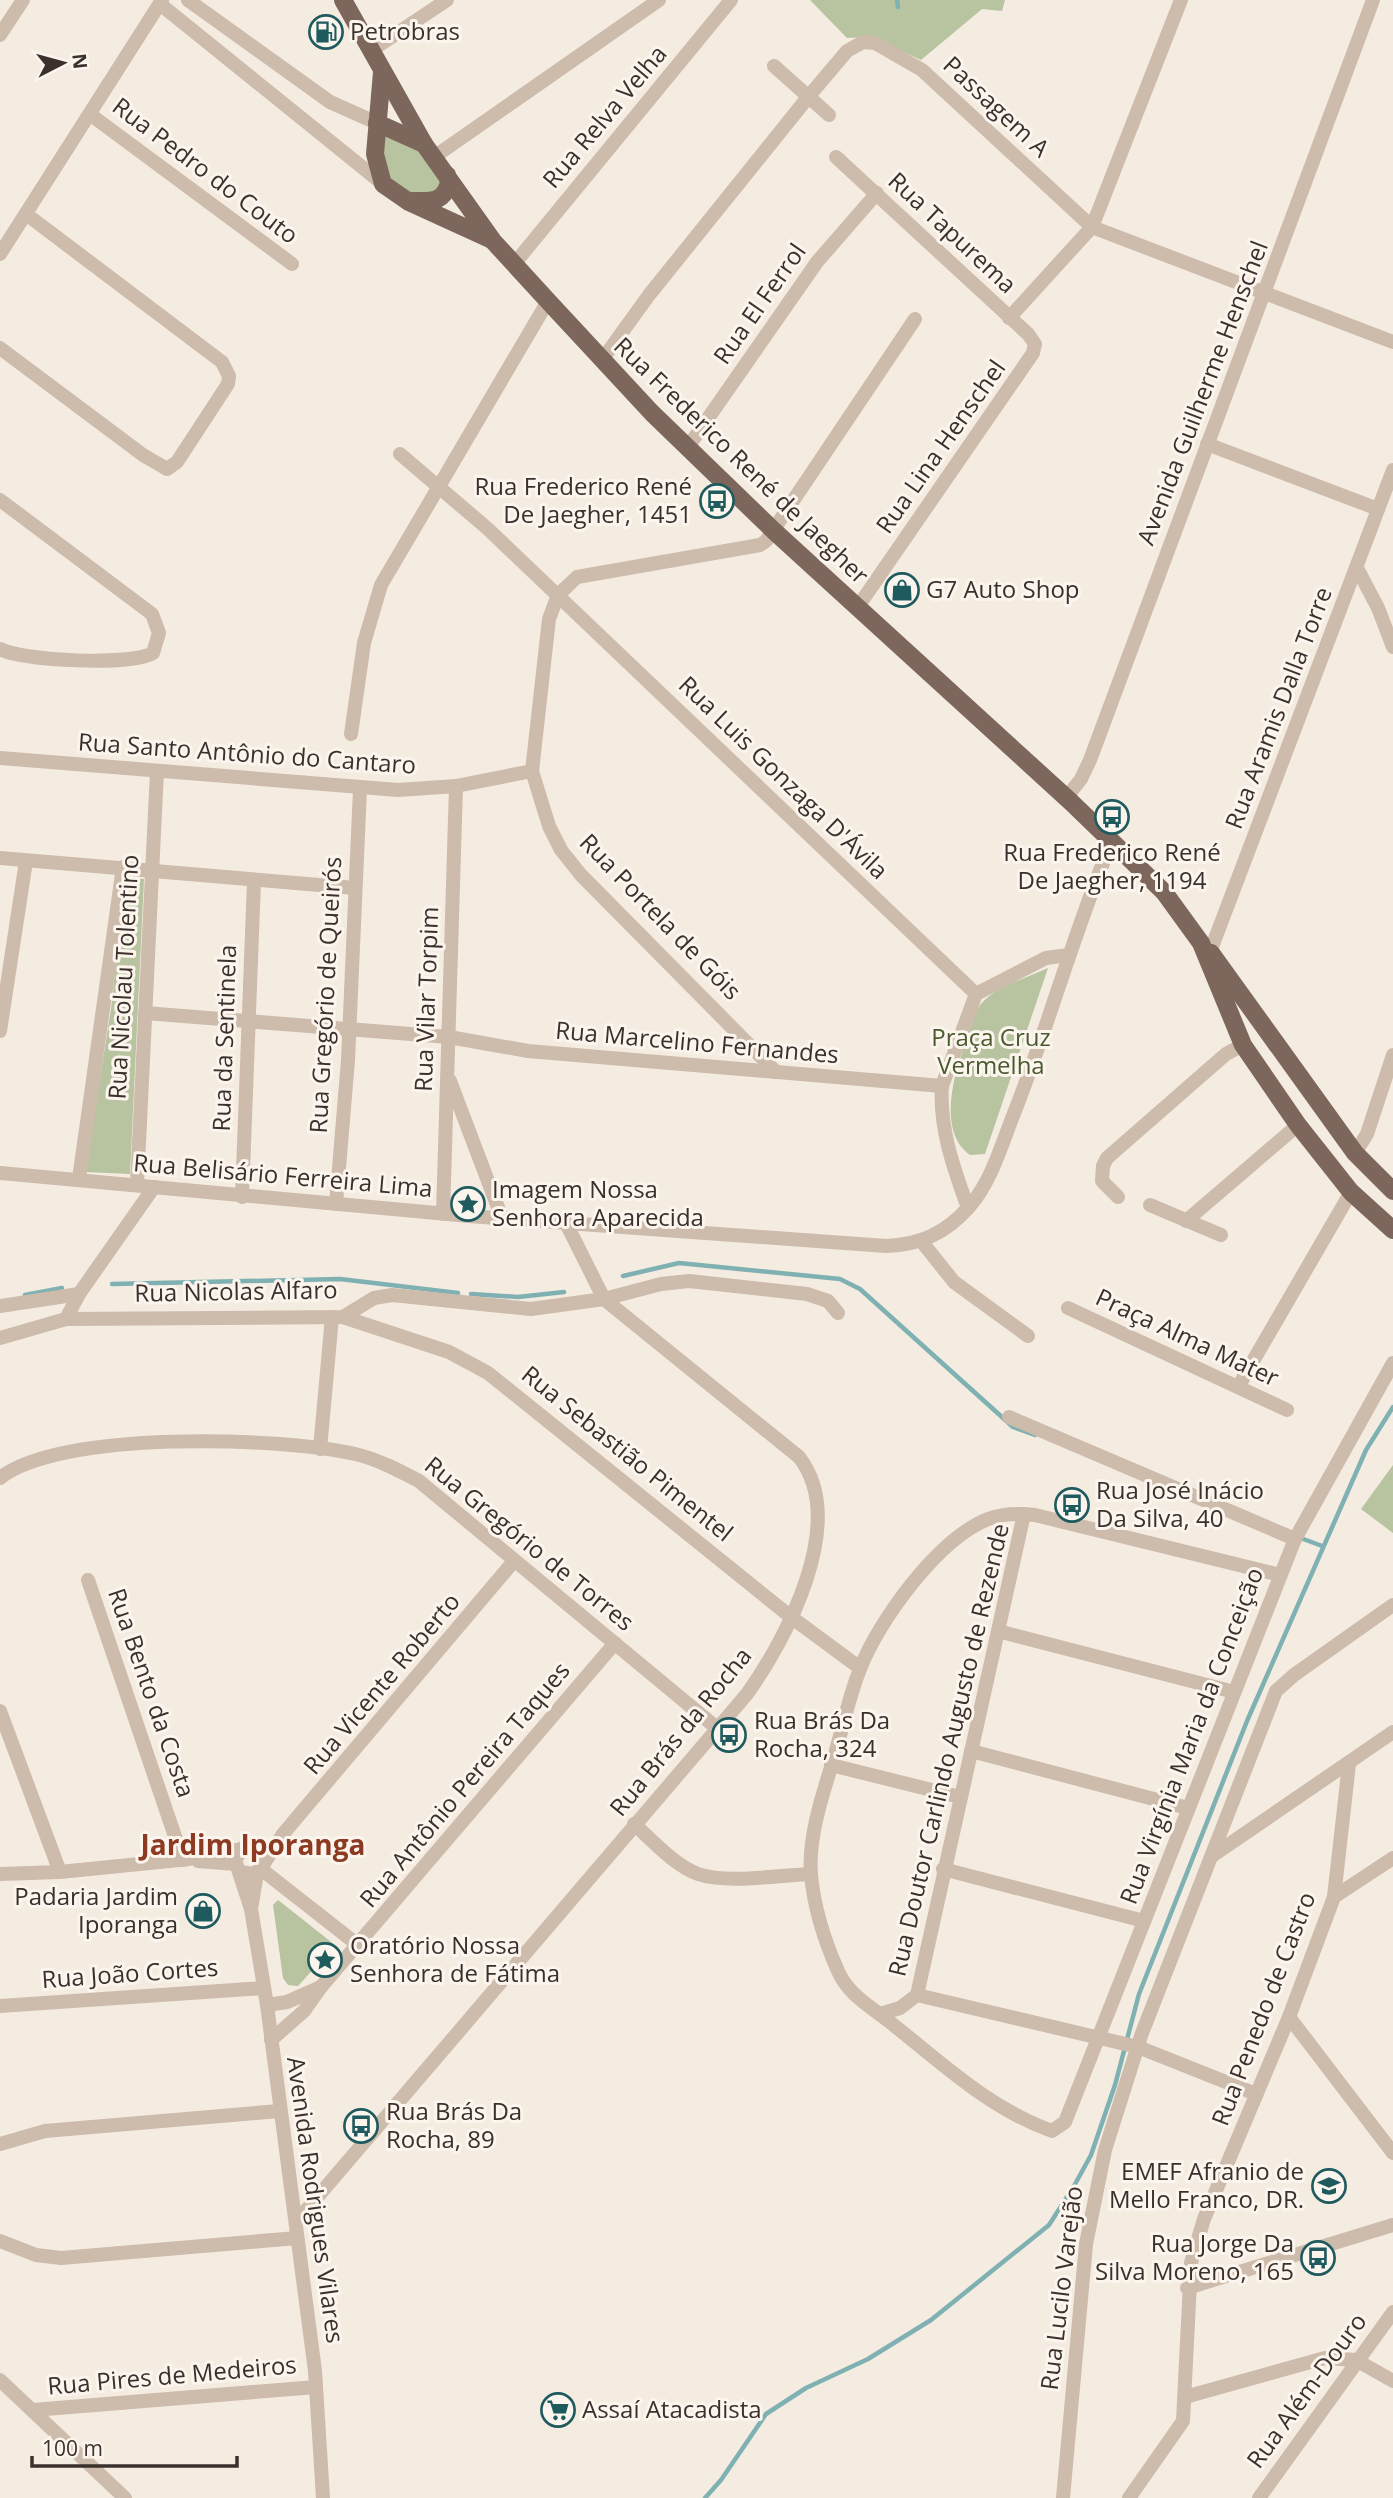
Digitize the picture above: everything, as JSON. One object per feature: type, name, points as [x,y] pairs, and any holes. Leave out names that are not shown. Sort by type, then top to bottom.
[{"type":"main road","name":"Rua Frederico René de Jaegher","points":[[344,0],[382,72],[429,150],[493,241],[602,360],[774,531],[1066,798],[1164,892],[1355,1153],[1393,1191]]},
{"type":"main road","points":[[382,72],[376,163],[383,184]]},
{"type":"main road","points":[[377,123],[429,150]]},
{"type":"main road","points":[[409,202],[433,202],[441,198],[447,188],[447,175]]},
{"type":"main road","name":"Rua Frederico René de Jaegher","points":[[383,184],[409,202],[493,241]]},
{"type":"main road","name":"Rua Frederico René de Jaegher","points":[[1206,952],[1243,1045],[1298,1125],[1352,1192],[1393,1230]]},
{"type":"main road","points":[[1243,1045],[1273,1041]]},
{"type":"street","points":[[0,35],[23,0]]},
{"type":"street","points":[[188,0],[330,102],[377,123]]},
{"type":"street","points":[[372,50],[447,0]]},
{"type":"street","name":"Rua Relva Velha","points":[[429,150],[659,0]]},
{"type":"street","name":"Rua Relva Velha","points":[[515,263],[731,0]]},
{"type":"street","points":[[1009,318],[1092,227],[1181,0]]},
{"type":"street","name":"Avenida Guilherme Henschel","points":[[1066,798],[1081,779],[1090,760],[1373,0]]},
{"type":"street","points":[[0,254],[161,2],[222,57],[383,184]]},
{"type":"street","name":"Passagem A","points":[[809,96],[856,44],[875,43],[922,70],[1092,227]]},
{"type":"street","points":[[774,66],[830,115]]},
{"type":"street","points":[[602,360],[649,295],[809,96]]},
{"type":"street","name":"Rua Pedro do Couto","points":[[91,114],[292,264]]},
{"type":"street","name":"Rua Tapurema","points":[[836,157],[877,192],[1028,334],[1035,344]]},
{"type":"street","name":"Rua El Ferrol","points":[[688,447],[817,262],[877,192]]},
{"type":"street","points":[[0,348],[143,455],[167,469],[177,462],[228,384],[229,376],[222,362],[26,214]]},
{"type":"street","points":[[1092,227],[1393,342]]},
{"type":"street","points":[[351,734],[364,643],[376,596],[548,301]]},
{"type":"street","points":[[558,595],[577,577],[588,573],[760,545],[774,531],[915,319]]},
{"type":"street","name":"Rua Lina Henschel","points":[[857,608],[1033,353],[1035,344]]},
{"type":"street","points":[[1207,444],[1378,509]]},
{"type":"street","name":"Rua Luis Gonzaga D'Ávila","points":[[400,454],[439,485],[558,595],[976,994]]},
{"type":"street","name":"Rua Aramis Dalla Torre","points":[[1206,952],[1393,470]]},
{"type":"street","points":[[0,500],[152,614],[159,633],[153,653],[143,659],[120,662],[20,655],[0,649]]},
{"type":"street","points":[[1357,568],[1378,608],[1393,647]]},
{"type":"street","name":"Rua Portela de Góis","points":[[558,595],[549,619],[532,771],[538,800],[549,826],[561,850],[581,875],[776,1072]]},
{"type":"street","name":"Rua Santo Antônio do Cantaro","points":[[0,758],[360,789],[419,790],[456,786],[532,771]]},
{"type":"street","name":"Rua Nicolau Tolentino","points":[[137,1184],[157,771]]},
{"type":"street","name":"Rua Vilar Torpim","points":[[443,1214],[456,786]]},
{"type":"street","name":"Rua Gregório de Queirós","points":[[337,1203],[350,1029],[360,789]]},
{"type":"street","points":[[1028,1336],[954,1282],[922,1242],[968,1208],[988,1178],[1021,1095],[1112,841]]},
{"type":"street","points":[[0,859],[355,888]]},
{"type":"street","points":[[0,1031],[26,861]]},
{"type":"street","name":"Rua Nicolau Tolentino","points":[[79,1179],[123,867]]},
{"type":"street","name":"Rua da Sentinela","points":[[242,1197],[254,881]]},
{"type":"street","points":[[968,1208],[948,1145],[942,1110],[942,1086],[976,994],[1046,958],[1069,955]]},
{"type":"street","name":"Rua Marcelino Fernandes","points":[[145,1013],[449,1037],[528,1051],[942,1086]]},
{"type":"street","points":[[1118,1197],[1102,1181],[1103,1166],[1107,1158],[1226,1054],[1243,1045]]},
{"type":"street","points":[[1355,1153],[1367,1134],[1393,1055]]},
{"type":"street","points":[[447,1073],[502,1218]]},
{"type":"street","points":[[1186,1221],[1298,1125]]},
{"type":"street","name":"Rua Belisário Ferreira Lima","points":[[0,1173],[443,1214],[886,1247],[922,1242]]},
{"type":"street","points":[[66,1319],[79,1294],[154,1187]]},
{"type":"street","points":[[1238,1387],[1352,1192]]},
{"type":"street","points":[[1150,1205],[1221,1235]]},
{"type":"street","name":"Rua Brás da Rocha","points":[[296,2222],[718,1729],[759,1677],[791,1617],[816,1542],[816,1492],[807,1467],[792,1449],[604,1299],[566,1223]]},
{"type":"street","name":"Rua Nicolas Alfaro","points":[[0,1338],[66,1319],[337,1317],[374,1298],[392,1295],[520,1309],[604,1299],[661,1284],[689,1281],[807,1294],[828,1301],[838,1313]]},
{"type":"street","points":[[0,1306],[79,1294]]},
{"type":"street","name":"Praça Alma Mater","points":[[1068,1308],[1287,1410]]},
{"type":"street","points":[[320,1449],[337,1317]]},
{"type":"street","name":"Rua Sebastião Pimentel","points":[[337,1317],[430,1345],[472,1362],[791,1617],[860,1668]]},
{"type":"street","name":"Rua Virgínia Maria da Conceição","points":[[880,2014],[920,2049],[1011,2114],[1052,2131],[1065,2122],[1103,2038],[1144,1921],[1295,1539],[1393,1363]]},
{"type":"street","points":[[1009,1417],[1295,1539]]},
{"type":"street","name":"Rua Gregório de Torres","points":[[0,1478],[18,1465],[38,1457],[117,1446],[231,1442],[320,1449],[373,1459],[419,1481],[718,1729]]},
{"type":"street","points":[[880,2014],[857,1997],[839,1973],[828,1946],[811,1874],[817,1821],[860,1668],[896,1606],[943,1549],[970,1528],[989,1519],[1024,1514],[1280,1575]]},
{"type":"street","name":"Rua Doutor Carlindo Augusto de Rezende","points":[[880,2014],[900,2008],[917,1995],[1024,1514]]},
{"type":"street","name":"Rua Vicente Roberto","points":[[260,1869],[283,1834],[514,1562]]},
{"type":"street","name":"Rua Bento da Costa","points":[[88,1580],[186,1859]]},
{"type":"street","points":[[1134,2046],[1212,1856],[1273,1697],[1294,1675],[1393,1605]]},
{"type":"street","points":[[998,1631],[1234,1692]]},
{"type":"street","name":"Rua Antônio Pereira Taques","points":[[271,2040],[304,2011],[321,1987],[615,1643]]},
{"type":"street","points":[[0,1711],[60,1872]]},
{"type":"street","points":[[1212,1856],[1393,1732]]},
{"type":"street","points":[[971,1751],[1188,1808]]},
{"type":"street","name":"Rua Penedo de Castro","points":[[1129,2498],[1180,2427],[1185,2397],[1187,2288],[1196,2242],[1289,2017],[1334,1897],[1349,1764]]},
{"type":"street","points":[[831,1765],[960,1797]]},
{"type":"street","points":[[634,1824],[665,1852],[698,1874],[723,1877],[811,1874]]},
{"type":"street","name":"Rua Vicente Roberto","points":[[186,1859],[256,1848],[283,1834]]},
{"type":"street","points":[[256,1848],[262,1854],[260,1869]]},
{"type":"street","points":[[238,1868],[241,1849]]},
{"type":"street","points":[[1334,1897],[1393,1858]]},
{"type":"street","points":[[0,1874],[60,1872],[186,1859],[238,1868],[249,1875],[260,1869]]},
{"type":"street","name":"Avenida Rodrigues Vilares","points":[[238,1868],[251,1909],[267,2005],[316,2387],[323,2498]]},
{"type":"street","points":[[260,1869],[358,1945]]},
{"type":"street","name":"Avenida Rodrigues Vilares","points":[[251,1909],[260,1869]]},
{"type":"street","points":[[943,1869],[1144,1921]]},
{"type":"street","name":"Rua Antônio Pereira Taques","points":[[267,2005],[287,2002],[321,1987]]},
{"type":"street","name":"Rua João Cortes","points":[[0,2006],[264,1988]]},
{"type":"street","points":[[917,1995],[1134,2046],[1256,2094]]},
{"type":"street","points":[[1289,2017],[1393,2153]]},
{"type":"street","name":"Rua Lucilo Varejão","points":[[1063,2498],[1088,2232],[1107,2140],[1134,2046]]},
{"type":"street","points":[[0,2144],[44,2131],[279,2111]]},
{"type":"street","points":[[1187,2288],[1393,2225]]},
{"type":"street","points":[[0,2241],[36,2255],[61,2258],[298,2238]]},
{"type":"street","name":"Rua Além-Douro","points":[[1259,2498],[1393,2312]]},
{"type":"street","points":[[1185,2397],[1325,2358],[1356,2360],[1393,2381]]},
{"type":"street","points":[[0,2380],[125,2498]]},
{"type":"street","name":"Rua Pires de Medeiros","points":[[33,2410],[316,2387]]},
{"type":"green space","points":[[810,0],[1005,0],[1002,11],[982,9],[921,60],[871,37],[847,38]]},
{"type":"green space","points":[[378,121],[449,172],[429,203],[384,183]]},
{"type":"green space","points":[[125,878],[144,879],[130,1174],[85,1172],[111,1009]]},
{"type":"green space","name":"Praça Cruz Vermelha","points":[[1048,968],[985,1154],[970,1155],[960,1145],[954,1132],[951,1102],[956,1071],[973,1018],[981,1004],[995,992]]},
{"type":"green space","points":[[1393,1465],[1393,1533],[1361,1509]]},
{"type":"green space","points":[[278,1900],[335,1945],[298,1986],[288,1985],[283,1978],[273,1905]]},
{"type":"waterway","points":[[897,0],[898,7]]},
{"type":"waterway","points":[[623,1276],[679,1263],[840,1279],[860,1289],[1013,1427],[1035,1435]]},
{"type":"waterway","points":[[112,1284],[340,1279],[458,1293]]},
{"type":"waterway","points":[[25,1295],[62,1288]]},
{"type":"waterway","points":[[471,1294],[518,1297],[564,1292]]},
{"type":"waterway","points":[[705,2498],[721,2480],[766,2414],[806,2388],[868,2359],[931,2320],[1049,2225],[1074,2186],[1091,2155],[1115,2085],[1139,1994],[1247,1721],[1366,1450],[1393,1407]]},
{"type":"waterway","points":[[1298,1537],[1322,1546]]},
{"type":"place","name":"Petrobras","points":[[326,32]]},
{"type":"place","name":"Rua Frederico René De Jaegher, 1451","points":[[717,501]]},
{"type":"place","name":"G7 Auto Shop","points":[[902,590]]},
{"type":"place","name":"Rua Frederico René De Jaegher, 1194","points":[[1112,817]]},
{"type":"place","name":"Imagem Nossa Senhora Aparecida","points":[[468,1204]]},
{"type":"place","name":"Rua José Inácio Da Silva, 40","points":[[1072,1505]]},
{"type":"place","name":"Rua Brás Da Rocha, 324","points":[[729,1735]]},
{"type":"place","name":"Padaria Jardim Iporanga","points":[[203,1911]]},
{"type":"place","name":"Oratório Nossa Senhora de Fátima","points":[[325,1960]]},
{"type":"place","name":"Rua Brás Da Rocha, 89","points":[[361,2126]]},
{"type":"place","name":"EMEF Afranio de Mello Franco, DR.","points":[[1329,2186]]},
{"type":"place","name":"Rua Jorge Da Silva Moreno, 165","points":[[1318,2258]]},
{"type":"place","name":"Assaí Atacadista","points":[[558,2410]]},
{"type":"district","name":"Jardim Iporanga","points":[[253,1845]]}]
